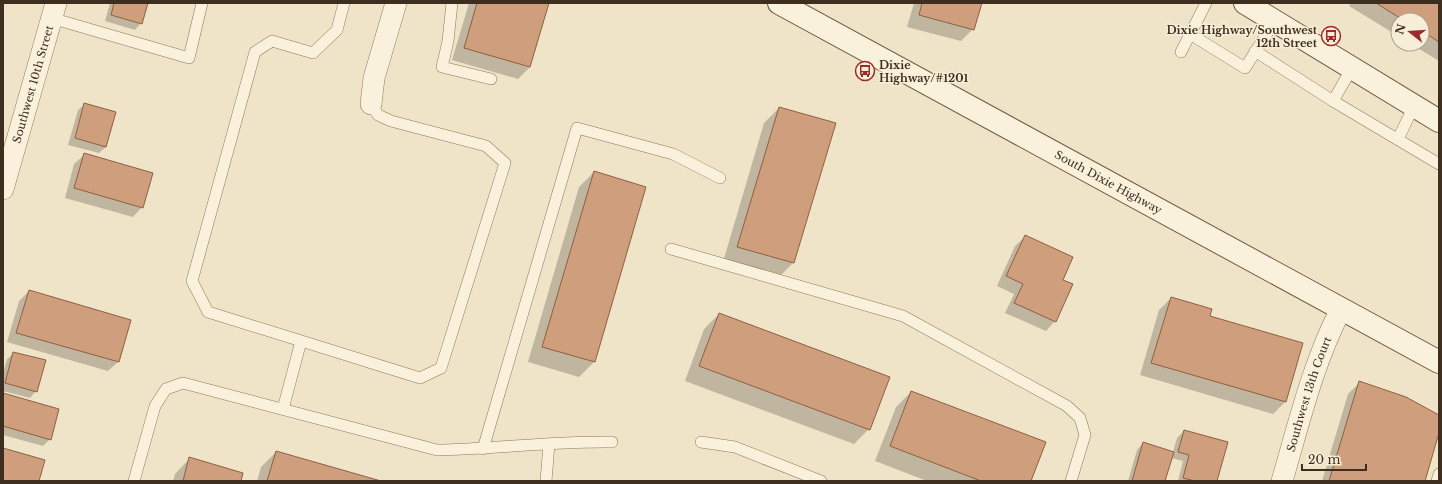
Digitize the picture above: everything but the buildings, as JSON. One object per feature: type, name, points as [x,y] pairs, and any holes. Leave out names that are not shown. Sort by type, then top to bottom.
[{"type":"main road","name":"South Dixie Highway","points":[[779,3],[1439,362]]},
{"type":"main road","points":[[1249,4],[1439,121]]},
{"type":"street","points":[[371,104],[374,78],[396,3]]},
{"type":"street","name":"Southwest 10th Street","points":[[3,189],[6,164],[54,11]]},
{"type":"street","name":"Southwest 13th Court","points":[[1282,481],[1315,371],[1328,336],[1341,309]]},
{"type":"lane","points":[[54,11],[189,58],[202,3]]},
{"type":"lane","points":[[344,3],[337,30],[313,53],[272,41],[255,52],[192,281],[208,312],[420,378],[441,368],[505,163],[486,146],[391,121],[378,115],[371,104]]},
{"type":"lane","points":[[452,3],[448,41],[442,67],[491,78]]},
{"type":"lane","points":[[1181,52],[1206,3]]},
{"type":"lane","points":[[1190,34],[1245,68],[1275,21]]},
{"type":"lane","points":[[1255,51],[1333,101],[1439,164]]},
{"type":"lane","points":[[1333,101],[1352,68]]},
{"type":"lane","points":[[1398,139],[1414,106]]},
{"type":"lane","points":[[483,449],[577,128],[673,154],[720,178]]},
{"type":"lane","points":[[671,249],[903,316],[1067,406],[1080,418],[1085,435],[1071,481]]},
{"type":"lane","points":[[283,409],[301,341]]},
{"type":"lane","points":[[134,481],[155,406],[166,389],[183,383],[437,450],[483,449],[578,442],[612,442]]},
{"type":"lane","points":[[701,442],[735,447],[821,481]]},
{"type":"lane","points":[[546,481],[549,444]]},
{"type":"lane","points":[[1437,481],[1439,474]]},
{"type":"place","name":"Dixie Highway/Southwest 12th Street","points":[[1331,36]]},
{"type":"place","name":"Dixie Highway/#1201","points":[[865,71]]}]
